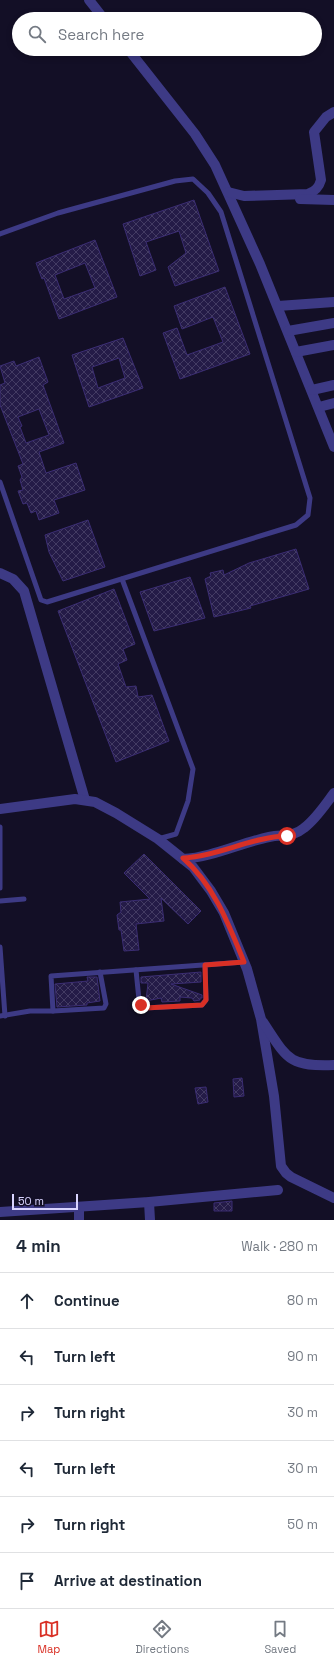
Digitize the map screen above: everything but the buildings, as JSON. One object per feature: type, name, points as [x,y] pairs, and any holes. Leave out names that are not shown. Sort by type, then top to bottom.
[{"type":"street","points":[[89,0],[98,12]]},
{"type":"street","points":[[134,56],[195,134],[215,165],[278,306],[319,407],[331,428],[334,447]]},
{"type":"street","points":[[323,199],[320,184],[321,170],[314,132],[326,117],[334,112]]},
{"type":"street","points":[[230,197],[308,194],[314,192],[320,184]]},
{"type":"street","points":[[230,197],[334,200]]},
{"type":"street","points":[[278,306],[334,302]]},
{"type":"street","points":[[288,331],[334,323]]},
{"type":"street","points":[[296,352],[334,345]]},
{"type":"street","points":[[312,390],[334,385]]},
{"type":"street","points":[[319,407],[334,404]]},
{"type":"street","points":[[0,573],[13,579],[24,591],[85,800]]},
{"type":"street","points":[[183,858],[200,857],[270,837],[295,834],[304,828],[316,816],[334,793]]},
{"type":"street","points":[[0,809],[74,799],[95,802],[158,839],[193,867],[211,891],[224,913],[244,962],[261,1019],[274,1096],[281,1166],[291,1177],[334,1198]]},
{"type":"street","points":[[261,1019],[287,1057],[295,1062],[307,1065],[334,1065]]},
{"type":"street","points":[[0,1212],[150,1202],[278,1190]]},
{"type":"street","points":[[150,1202],[150,1220]]},
{"type":"street","points":[[79,1207],[79,1220]]},
{"type":"lane","points":[[0,234],[58,213],[175,181],[193,179],[208,193],[221,212],[310,498],[308,515],[296,524],[47,602],[41,600],[0,482]]},
{"type":"lane","points":[[122,579],[193,769],[188,801],[176,834],[158,839]]},
{"type":"lane","points":[[0,827],[0,888]]},
{"type":"lane","points":[[0,901],[24,899]]},
{"type":"lane","points":[[0,947],[2,1016],[30,1011],[104,1008],[106,1004],[100,972]]},
{"type":"lane","points":[[53,1011],[51,976],[244,962]]},
{"type":"lane","points":[[136,970],[139,1000],[141,1005],[145,1008],[194,1006],[202,1005],[206,1000],[205,965]]},
{"type":"route","points":[[141,1005],[145,1008],[202,1005],[206,1000],[205,965],[244,962],[224,913],[211,891],[193,867],[183,858],[200,857],[270,837],[287,836]]}]
